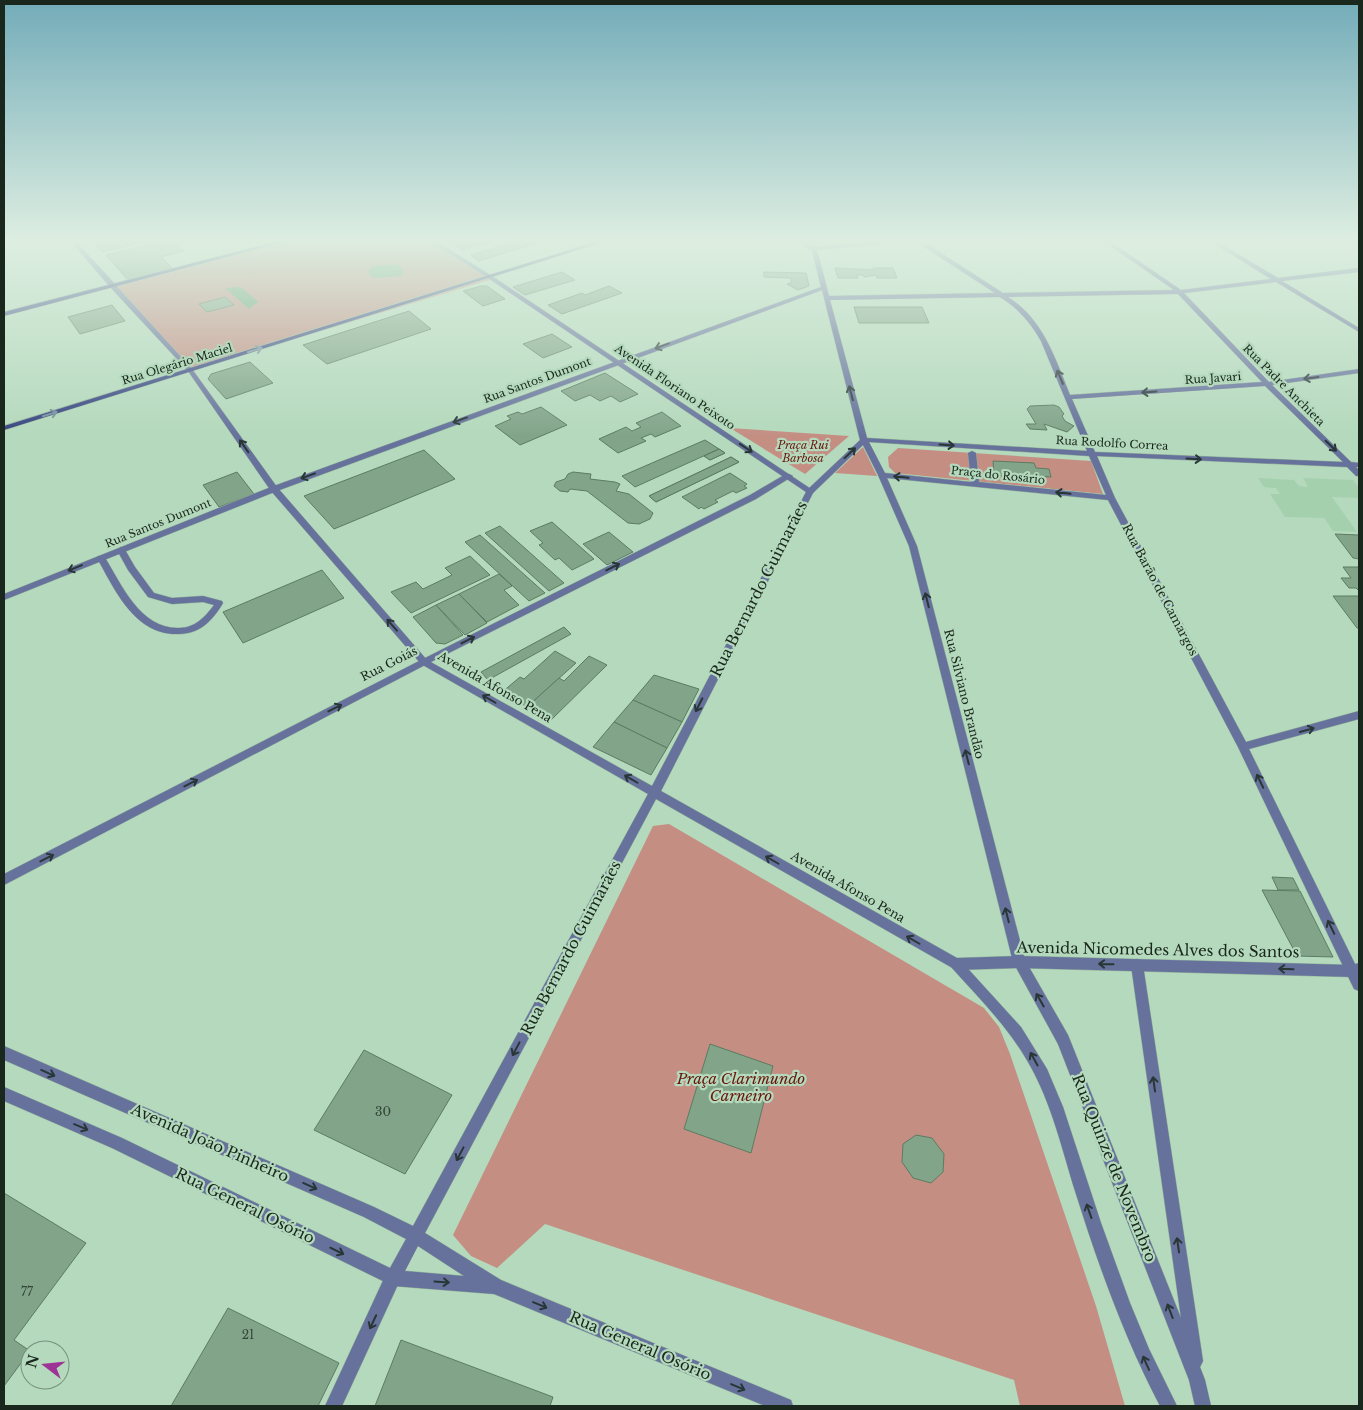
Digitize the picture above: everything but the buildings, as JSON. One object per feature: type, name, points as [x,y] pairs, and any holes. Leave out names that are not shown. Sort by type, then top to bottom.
[{"type":"main road","points":[[4,314],[43,304]]},
{"type":"main road","name":"Rua Olegário Maciel","points":[[4,428],[404,304]]},
{"type":"street","name":"Avenida Afonso Pena","points":[[129,304],[190,370],[274,489],[424,662],[956,964]]},
{"type":"street","name":"Avenida Floriano Peixoto","points":[[530,304],[810,491]]},
{"type":"street","name":"Rua Santos Dumont","points":[[4,597],[274,489],[779,304]]},
{"type":"street","name":"Rua Silviano Brandão","points":[[829,304],[864,440],[882,475],[913,546],[1018,962]]},
{"type":"street","name":"Rua Barão de Camargos","points":[[1014,304],[1024,311],[1035,325],[1111,498],[1243,747],[1356,970],[1359,985]]},
{"type":"street","name":"Rua Padre Anchieta","points":[[1191,304],[1267,384],[1356,465],[1359,474]]},
{"type":"street","points":[[1316,304],[1359,330]]},
{"type":"street","name":"Rua Javari","points":[[1068,397],[1267,384],[1359,371]]},
{"type":"street","name":"Rua Rodolfo Correa","points":[[864,440],[1093,454],[1356,465]]},
{"type":"street","name":"Rua Bernardo Guimarães","points":[[333,1406],[393,1278],[654,792],[810,491],[864,440]]},
{"type":"street","points":[[972,453],[975,484]]},
{"type":"street","name":"Praça do Rosário","points":[[882,475],[1111,498]]},
{"type":"street","name":"Rua Goiás","points":[[4,880],[424,662],[753,497],[788,476]]},
{"type":"street","points":[[101,558],[137,614],[149,625],[174,632],[193,629],[211,618],[219,603],[203,600],[172,601],[151,595],[131,568],[121,550]]},
{"type":"street","points":[[1243,747],[1359,715]]},
{"type":"street","name":"Avenida Nicomedes Alves dos Santos","points":[[956,964],[1018,962],[1356,970]]},
{"type":"street","name":"Rua Quinze de Novembro","points":[[1018,962],[1064,1040],[1197,1380],[1204,1406]]},
{"type":"street","points":[[956,964],[1021,1037],[1054,1098],[1124,1312],[1168,1406]]},
{"type":"street","name":"Rua Quinze de Novembro","points":[[1137,965],[1197,1380]]},
{"type":"street","name":"Avenida João Pinheiro","points":[[4,1053],[369,1212],[416,1236]]},
{"type":"street","name":"Rua General Osório","points":[[4,1094],[117,1143],[393,1278],[495,1286]]},
{"type":"street","name":"Rua General Osório","points":[[416,1236],[495,1286],[785,1406]]},
{"type":"shaded area","points":[[243,304],[256,304],[249,309]]},
{"type":"shaded area","points":[[1258,478],[1294,480],[1299,486],[1308,487],[1303,478],[1353,480],[1359,488],[1359,498],[1332,497],[1357,532],[1333,531],[1324,518],[1285,517],[1270,494],[1280,494],[1276,488],[1264,487]]},
{"type":"green space","points":[[129,304],[410,304],[190,370]]},
{"type":"green space","name":"Praça Rui Barbosa","points":[[730,428],[849,436],[805,474]]},
{"type":"green space","points":[[863,447],[877,476],[835,473]]},
{"type":"green space","points":[[898,448],[1091,461],[1103,494],[895,473],[889,467],[888,457]]},
{"type":"green space","name":"Praça Clarimundo Carneiro","points":[[669,824],[984,1008],[999,1027],[1010,1054],[1096,1306],[1125,1406],[1020,1406],[1014,1380],[545,1224],[497,1268],[471,1256],[453,1235],[653,826]]}]
